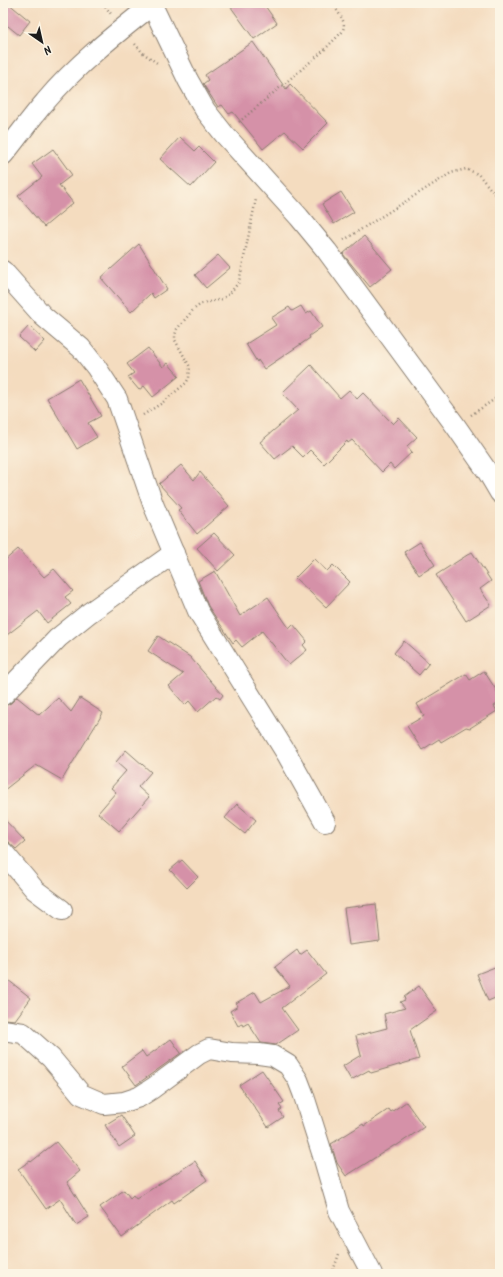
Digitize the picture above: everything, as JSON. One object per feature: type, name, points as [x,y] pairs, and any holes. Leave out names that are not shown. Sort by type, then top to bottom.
[{"type":"street","points":[[3,155],[45,102],[82,62],[151,4],[188,80],[205,110],[224,134],[299,217],[327,251],[455,425],[487,471],[500,493]]},
{"type":"street","points":[[3,271],[43,316],[81,348],[96,367],[117,399],[153,504],[198,611],[288,756],[324,822]]},
{"type":"street","points":[[3,695],[58,638],[89,613],[174,553]]},
{"type":"street","points":[[3,852],[35,890],[62,910]]},
{"type":"street","points":[[3,1030],[23,1033],[51,1058],[81,1094],[104,1104],[124,1102],[139,1097],[199,1054],[209,1049],[232,1053],[273,1056],[288,1065],[298,1080],[304,1093],[339,1211],[372,1274]]},
{"type":"path","points":[[224,134],[322,52],[342,32],[344,22],[336,9]]},
{"type":"path","points":[[121,29],[143,53],[155,62],[188,80]]},
{"type":"path","points":[[327,251],[451,173],[466,169],[478,174],[499,200]]},
{"type":"path","points":[[127,426],[162,403],[190,378],[190,367],[175,340],[176,329],[193,310],[201,304],[230,294],[239,282],[255,206],[260,173]]},
{"type":"path","points":[[455,425],[498,397],[500,393]]},
{"type":"building","points":[[3,3],[8,3],[30,21],[19,35],[3,22]]},
{"type":"building","points":[[228,3],[263,3],[277,23],[254,39]]},
{"type":"building","points":[[253,42],[286,89],[290,84],[328,123],[303,148],[285,131],[263,149],[233,112],[229,114],[222,105],[218,107],[203,84],[208,80],[205,75]]},
{"type":"building","points":[[180,137],[195,151],[199,147],[214,162],[191,187],[160,159]]},
{"type":"building","points":[[53,149],[72,175],[59,185],[73,203],[44,227],[18,196],[42,177],[32,164]]},
{"type":"building","points":[[341,192],[354,212],[334,224],[322,204]]},
{"type":"building","points":[[364,236],[392,269],[370,287],[343,254]]},
{"type":"building","points":[[139,244],[167,289],[154,298],[151,293],[131,312],[101,278]]},
{"type":"building","points":[[218,255],[230,268],[206,288],[195,275]]},
{"type":"building","points":[[301,306],[306,314],[311,311],[322,327],[309,336],[310,338],[264,369],[258,360],[257,362],[246,344],[276,325],[271,318],[289,307],[292,311]]},
{"type":"building","points":[[29,326],[45,341],[35,352],[19,337]]},
{"type":"building","points":[[148,348],[163,367],[168,363],[179,376],[153,397],[144,386],[139,390],[128,377],[134,373],[127,364]]},
{"type":"building","points":[[311,365],[340,398],[349,390],[357,399],[363,393],[393,424],[399,418],[417,437],[407,446],[412,452],[394,469],[390,464],[382,472],[352,440],[348,443],[347,441],[324,464],[310,450],[303,457],[292,446],[275,459],[260,442],[298,410],[282,393]]},
{"type":"building","points":[[79,379],[101,416],[88,423],[97,437],[77,449],[47,398]]},
{"type":"building","points":[[181,465],[194,480],[200,472],[229,506],[197,534],[178,510],[181,508],[159,484]]},
{"type":"building","points":[[214,533],[235,555],[218,571],[197,548]]},
{"type":"building","points":[[420,542],[435,565],[419,575],[404,552]]},
{"type":"building","points":[[18,549],[44,577],[54,569],[73,591],[65,597],[71,604],[47,623],[38,611],[3,638],[3,562]]},
{"type":"building","points":[[472,552],[491,581],[480,589],[491,605],[466,621],[436,575]]},
{"type":"building","points":[[314,559],[327,571],[333,565],[350,582],[326,607],[295,578]]},
{"type":"building","points":[[215,571],[240,616],[268,597],[289,628],[293,624],[307,641],[303,645],[307,650],[289,665],[262,631],[242,647],[236,640],[233,643],[208,606],[198,581]]},
{"type":"building","points":[[158,636],[190,657],[223,695],[220,699],[216,696],[198,712],[189,701],[185,705],[169,686],[183,674],[148,651]]},
{"type":"building","points":[[404,641],[429,663],[419,675],[394,653]]},
{"type":"building","points":[[484,671],[500,696],[500,702],[494,706],[497,711],[470,728],[466,727],[441,742],[439,739],[422,750],[407,726],[424,716],[417,704],[466,674],[470,680]]},
{"type":"building","points":[[17,697],[39,715],[58,698],[71,712],[80,698],[103,713],[62,780],[36,765],[3,791],[3,706],[11,703]]},
{"type":"building","points":[[126,750],[151,772],[138,787],[149,797],[119,831],[98,813],[116,792],[111,788],[126,771],[116,762]]},
{"type":"building","points":[[237,804],[256,820],[245,834],[225,818]]},
{"type":"building","points":[[3,818],[25,841],[16,849],[7,841],[3,841]]},
{"type":"building","points":[[182,860],[198,877],[187,888],[170,870]]},
{"type":"building","points":[[376,904],[380,941],[349,945],[344,908]]},
{"type":"building","points":[[297,950],[300,955],[307,950],[326,974],[282,1008],[298,1030],[276,1045],[261,1043],[248,1023],[243,1026],[242,1024],[238,1026],[230,1011],[238,1006],[236,1003],[255,992],[261,1002],[290,986],[275,967]]},
{"type":"building","points":[[500,965],[500,996],[488,1001],[477,974]]},
{"type":"building","points":[[3,976],[31,998],[15,1020],[3,1019]]},
{"type":"building","points":[[419,986],[437,1011],[410,1030],[419,1059],[371,1073],[369,1070],[351,1080],[343,1066],[361,1055],[356,1036],[387,1028],[384,1014],[405,1008],[400,1002],[405,1000],[404,997]]},
{"type":"building","points":[[171,1039],[181,1053],[136,1085],[122,1066],[142,1051],[146,1057]]},
{"type":"building","points":[[262,1070],[284,1102],[279,1105],[282,1109],[279,1111],[283,1117],[268,1127],[239,1085]]},
{"type":"building","points":[[406,1102],[424,1127],[346,1176],[337,1163],[331,1144],[363,1124],[364,1126],[389,1109],[391,1112]]},
{"type":"building","points":[[121,1115],[135,1136],[119,1147],[105,1125]]},
{"type":"building","points":[[56,1142],[80,1171],[67,1182],[89,1217],[76,1225],[60,1199],[46,1209],[18,1169],[30,1161],[31,1162]]},
{"type":"building","points":[[195,1161],[207,1180],[174,1203],[172,1200],[122,1237],[100,1207],[124,1190],[130,1198],[133,1195],[136,1199]]}]
